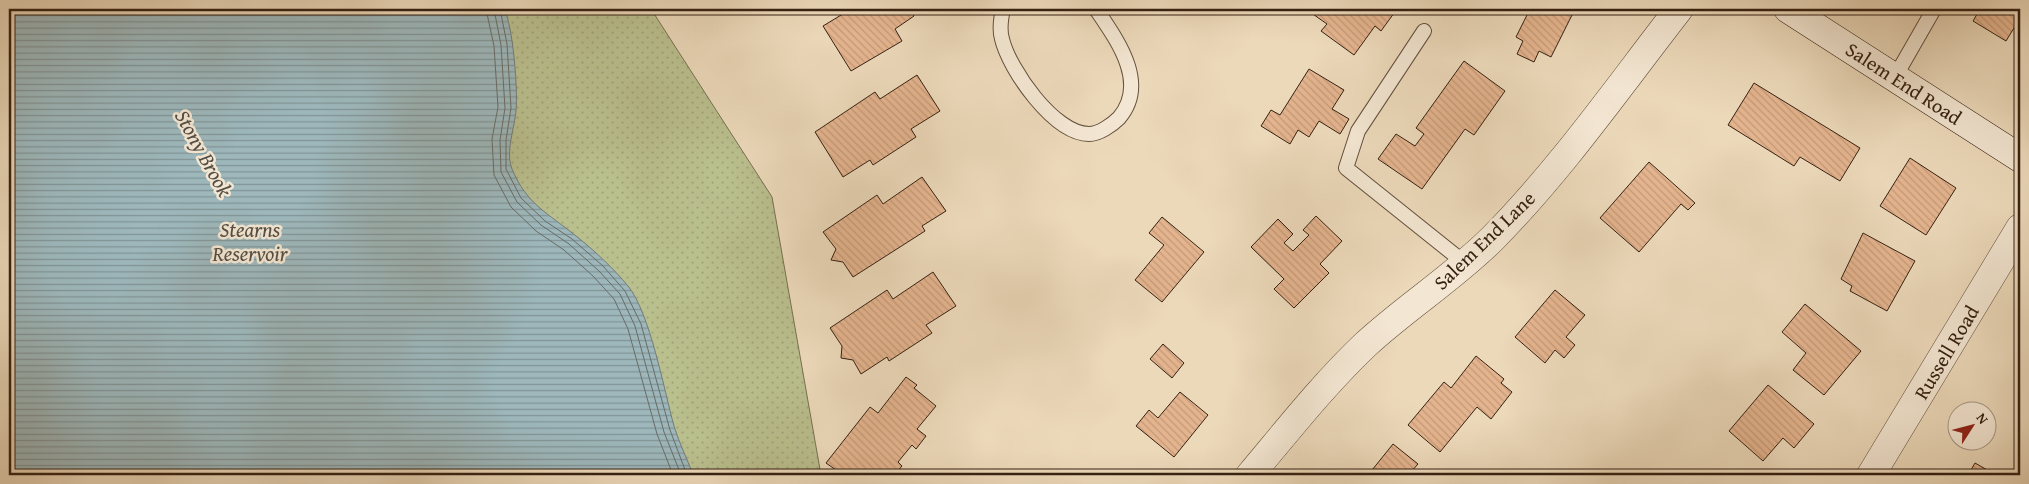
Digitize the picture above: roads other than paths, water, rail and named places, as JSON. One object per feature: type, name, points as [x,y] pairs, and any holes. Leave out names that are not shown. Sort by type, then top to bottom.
[{"type":"street","name":"Salem End Lane","points":[[1250,475],[1307,407],[1366,345],[1466,264],[1494,237],[1560,160],[1679,9]]},
{"type":"street","name":"Salem End Road","points":[[1788,9],[2020,158]]},
{"type":"street","name":"Russell Road","points":[[1871,475],[2020,228]]},
{"type":"lane","points":[[1003,9],[1000,25],[1002,40],[1030,91],[1061,123],[1089,134],[1103,129],[1116,121],[1126,109],[1132,95],[1132,81],[1128,64],[1117,42],[1096,9]]},
{"type":"lane","points":[[1895,77],[1934,9]]},
{"type":"lane","points":[[1424,31],[1358,131],[1346,168],[1466,264]]},
{"type":"water","name":"Stearns Reservoir","points":[[9,9],[504,9],[510,29],[516,88],[516,110],[510,147],[512,169],[531,200],[604,260],[628,286],[636,298],[656,353],[676,432],[693,475],[9,475]]},
{"type":"water label","name":"Stony Brook","points":[[204,153]]}]
